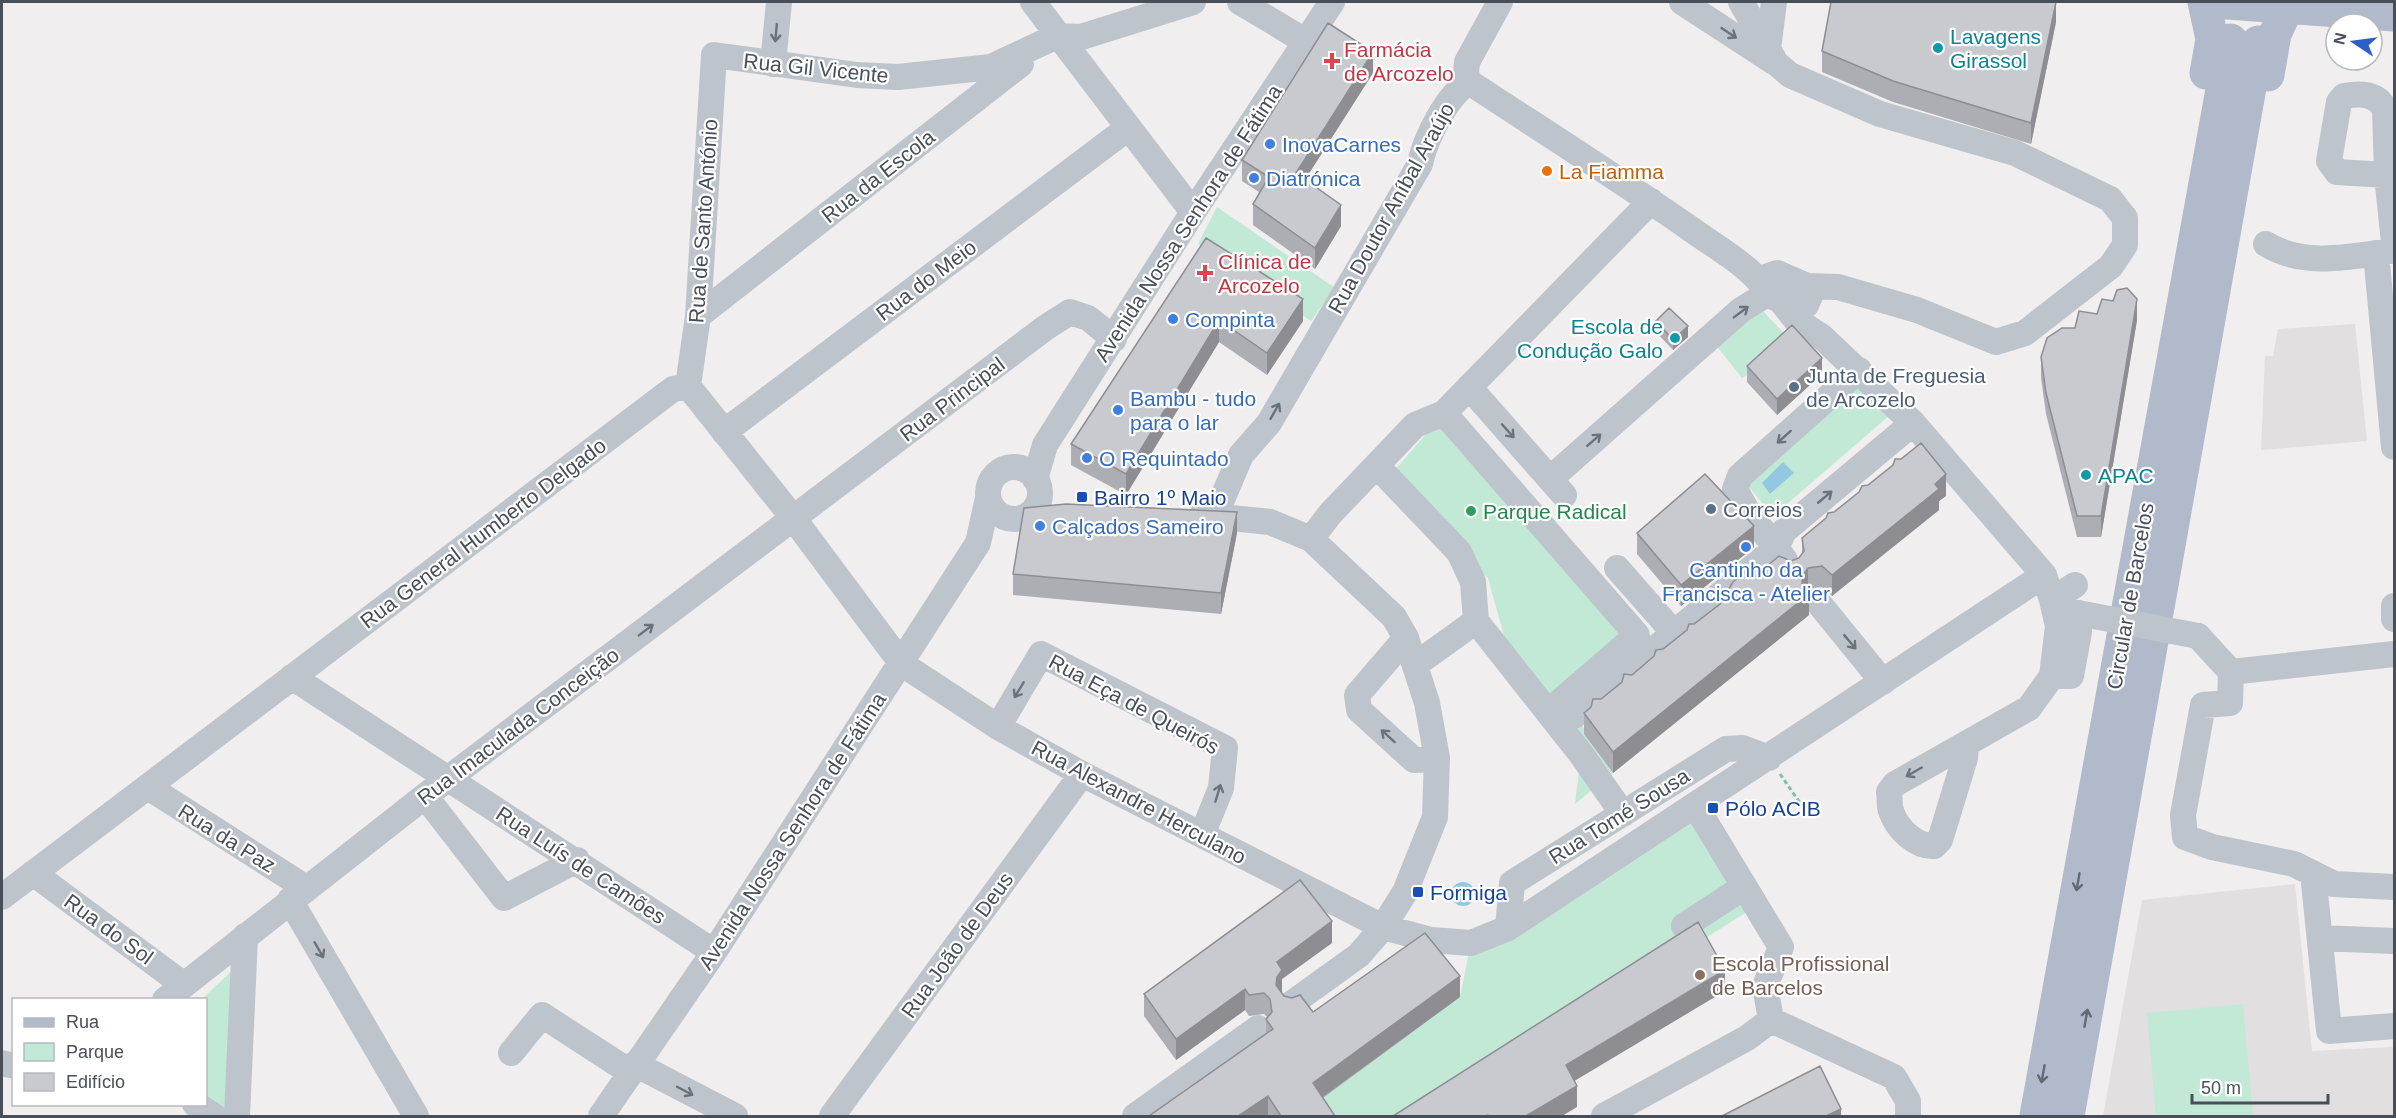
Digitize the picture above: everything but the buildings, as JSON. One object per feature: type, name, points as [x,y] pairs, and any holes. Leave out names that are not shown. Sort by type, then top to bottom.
[{"type":"main road","points":[[2084,848],[2088,745],[2212,39],[2204,2]]},
{"type":"main road","points":[[2214,2],[2394,15]]},
{"type":"main road","points":[[2112,868],[2145,764],[2276,34],[2287,8]]},
{"type":"main road","name":"Circular de Barcelos","points":[[2036,1116],[2084,848],[2244,41],[2112,868],[2068,1116]]},
{"type":"street","points":[[773,64],[778,2]]},
{"type":"street","points":[[1033,2],[1193,212]]},
{"type":"street","name":"Rua Gil Vicente","points":[[714,55],[773,64],[898,77],[991,66],[1057,36],[1081,37],[1193,2]]},
{"type":"street","points":[[1240,2],[1305,41]]},
{"type":"street","name":"Avenida Nossa Senhora de Fátima","points":[[1037,483],[1045,445],[1193,212],[1332,2]]},
{"type":"street","points":[[1469,82],[1466,73],[1467,62],[1500,2]]},
{"type":"street","points":[[1469,387],[1557,487],[1741,310],[1782,291],[1838,287],[1917,310],[1996,342],[2025,333],[2111,266],[2125,245],[2125,218],[2110,199],[2015,153],[1880,114],[1805,82],[1772,56],[1682,2]]},
{"type":"street","points":[[1741,2],[1772,56]]},
{"type":"street","points":[[1772,56],[1774,2]]},
{"type":"street","name":"Rua da Escola","points":[[698,316],[1057,36]]},
{"type":"street","name":"Rua de Santo António","points":[[688,386],[698,316],[714,55]]},
{"type":"street","name":"Rua Doutor Aníbal Araújo","points":[[1215,516],[1241,455],[1269,423],[1420,164],[1423,149],[1449,103],[1460,88],[1469,82],[1651,201],[1782,291]]},
{"type":"street","name":"Rua do Meio","points":[[724,432],[1128,128]]},
{"type":"street","points":[[2387,175],[2394,447]]},
{"type":"street","points":[[1311,539],[1330,514],[1415,425],[1444,413],[1651,201]]},
{"type":"street","points":[[2266,244],[2283,254],[2297,258],[2388,249]]},
{"type":"street","points":[[1782,291],[1822,336],[1913,423],[2044,575],[2058,626],[2052,676],[2029,708],[1966,745]]},
{"type":"street","name":"Rua Principal","points":[[794,519],[1045,328],[1070,312],[1088,318],[1114,339]]},
{"type":"street","points":[[1783,557],[1746,509],[1735,489],[1740,476],[1859,370]]},
{"type":"street","points":[[688,386],[794,519],[902,664]]},
{"type":"street","name":"Rua General Humberto Delgado","points":[[2,897],[673,389],[688,386]]},
{"type":"street","points":[[1444,413],[1637,635],[1548,712]]},
{"type":"street","points":[[1783,557],[1784,531],[1913,423]]},
{"type":"street","name":"Avenida Nossa Senhora de Fátima","points":[[1008,468],[1045,445]]},
{"type":"street","points":[[1377,466],[1459,552],[1473,582],[1476,621],[1548,712],[1623,814]]},
{"type":"street","points":[[1008,468],[1023,469],[1037,483],[1061,511],[1023,517],[1003,517],[996,512],[988,498],[990,482],[1001,471],[1008,468]]},
{"type":"street","points":[[1023,517],[1037,503],[1037,483]]},
{"type":"street","name":"Avenida Nossa Senhora de Fátima","points":[[601,1116],[714,952],[978,543],[988,498]]},
{"type":"street","points":[[1181,514],[1269,522],[1311,539],[1394,617],[1406,638],[1427,703],[1437,758],[1435,817],[1405,892],[1383,927],[1359,955],[1291,1004]]},
{"type":"street","name":"Avenida Nossa Senhora de Fátima","points":[[978,543],[1023,517]]},
{"type":"street","name":"Rua Imaculada Conceição","points":[[175,992],[425,796],[794,519]]},
{"type":"street","points":[[1574,716],[1674,633],[1783,557]]},
{"type":"street","points":[[1617,568],[1674,633]]},
{"type":"street","name":"Rua Tomé Sousa","points":[[1383,927],[1431,940],[1471,943],[1508,928],[2044,575]]},
{"type":"street","points":[[2052,600],[2075,585]]},
{"type":"street","points":[[1817,601],[1883,682]]},
{"type":"street","points":[[2394,606],[2394,619]]},
{"type":"street","points":[[2052,676],[2071,676],[2079,632],[2078,613],[2198,636],[2231,672],[2230,703],[2203,705],[2183,815],[2185,837],[2212,847],[2294,864],[2334,884],[2394,887]]},
{"type":"street","points":[[1415,665],[1476,621]]},
{"type":"street","points":[[1406,638],[1357,695],[1359,710],[1414,760],[1437,758]]},
{"type":"street","name":"Rua Eça de Queirós","points":[[998,727],[1041,654],[1225,748],[1221,788],[1203,836]]},
{"type":"street","points":[[2231,672],[2394,654]]},
{"type":"street","name":"Rua Alexandre Herculano","points":[[902,664],[998,727],[1082,774],[1383,927]]},
{"type":"street","name":"Rua Luís de Camões","points":[[292,677],[577,860],[714,952]]},
{"type":"street","name":"Rua Tomé Sousa","points":[[1508,928],[1512,883],[1726,749],[1742,748],[1769,758]]},
{"type":"street","name":"Rua João de Deus","points":[[832,1116],[1082,774]]},
{"type":"street","name":"Rua da Paz","points":[[148,787],[298,894]]},
{"type":"street","points":[[425,796],[504,898],[577,860]]},
{"type":"street","points":[[1695,805],[1781,947],[1765,986],[1771,1020]]},
{"type":"street","name":"Rua do Sol","points":[[33,873],[175,992]]},
{"type":"street","points":[[2313,873],[2329,1031],[2394,1026]]},
{"type":"street","points":[[1684,926],[1744,887]]},
{"type":"street","points":[[298,894],[416,1116]]},
{"type":"street","points":[[237,1116],[245,936]]},
{"type":"street","points":[[2320,938],[2394,941]]},
{"type":"street","points":[[511,1053],[542,1015],[632,1068],[735,1116]]},
{"type":"street","points":[[1604,1116],[1633,1108],[1747,1038],[1771,1020]]},
{"type":"street","points":[[1771,1020],[1894,1077],[1908,1101],[1908,1116]]},
{"type":"street","points":[[1135,1116],[1258,1028]]},
{"type":"street","points":[[198,1106],[214,1116]]},
{"type":"path","points":[[1769,758],[1805,810]]},
{"type":"shaded area","points":[[2355,324],[2367,441],[2261,450],[2265,356],[2273,356],[2278,329]]},
{"type":"shaded area","points":[[2295,884],[2312,1051],[2394,1047],[2394,1116],[2103,1116],[2142,900]]},
{"type":"green space","points":[[1217,207],[1335,288],[1311,321],[1198,244]]},
{"type":"green space","points":[[1761,309],[1792,342],[1742,378],[1715,344]]},
{"type":"green space","points":[[1859,370],[1897,409],[1773,516],[1740,476]]},
{"type":"green space","points":[[1444,413],[1640,639],[1568,704],[1613,773],[1575,804],[1581,754],[1513,668],[1488,578],[1459,552],[1389,477]]},
{"type":"green space","points":[[1695,812],[1756,906],[1426,1116],[1321,1116],[1313,1104],[1460,997],[1471,943]]},
{"type":"green space","points":[[238,965],[230,1116],[207,1102],[207,998],[203,998]]},
{"type":"green space","points":[[2243,1004],[2253,1116],[2156,1116],[2147,1013]]},
{"type":"water","points":[[1783,462],[1794,473],[1770,494],[1762,483]]},
{"type":"water","points":[[1463,882],[1468,883],[1474,889],[1474,899],[1468,905],[1463,906],[1458,905],[1452,899],[1451,894],[1452,889],[1458,883]]},
{"type":"place","name":"Lavagens Girassol","points":[[1938,48]]},
{"type":"place","name":"Farmácia de Arcozelo","points":[[1332,61]]},
{"type":"place","name":"InovaCarnes","points":[[1270,144]]},
{"type":"place","name":"La Fiamma","points":[[1547,171]]},
{"type":"place","name":"Diatrónica","points":[[1254,178]]},
{"type":"place","name":"Clínica de Arcozelo","points":[[1205,273]]},
{"type":"place","name":"Compinta","points":[[1173,319]]},
{"type":"place","name":"Escola de Condução Galo","points":[[1675,338]]},
{"type":"place","name":"Junta de Freguesia de Arcozelo","points":[[1794,387]]},
{"type":"place","name":"Bambu - tudo para o lar","points":[[1118,410]]},
{"type":"place","name":"O Requintado","points":[[1087,458]]},
{"type":"place","name":"APAC","points":[[2086,475]]},
{"type":"place","name":"Bairro 1º Maio","points":[[1082,497]]},
{"type":"place","name":"Correios","points":[[1711,509]]},
{"type":"place","name":"Parque Radical","points":[[1471,511]]},
{"type":"place","name":"Calçados Sameiro","points":[[1040,526]]},
{"type":"place","name":"Cantinho da Francisca - Atelier","points":[[1746,547]]},
{"type":"place","name":"Pólo ACIB","points":[[1713,808]]},
{"type":"place","name":"Formiga","points":[[1418,892]]},
{"type":"place","name":"Escola Profissional de Barcelos","points":[[1700,975]]}]
